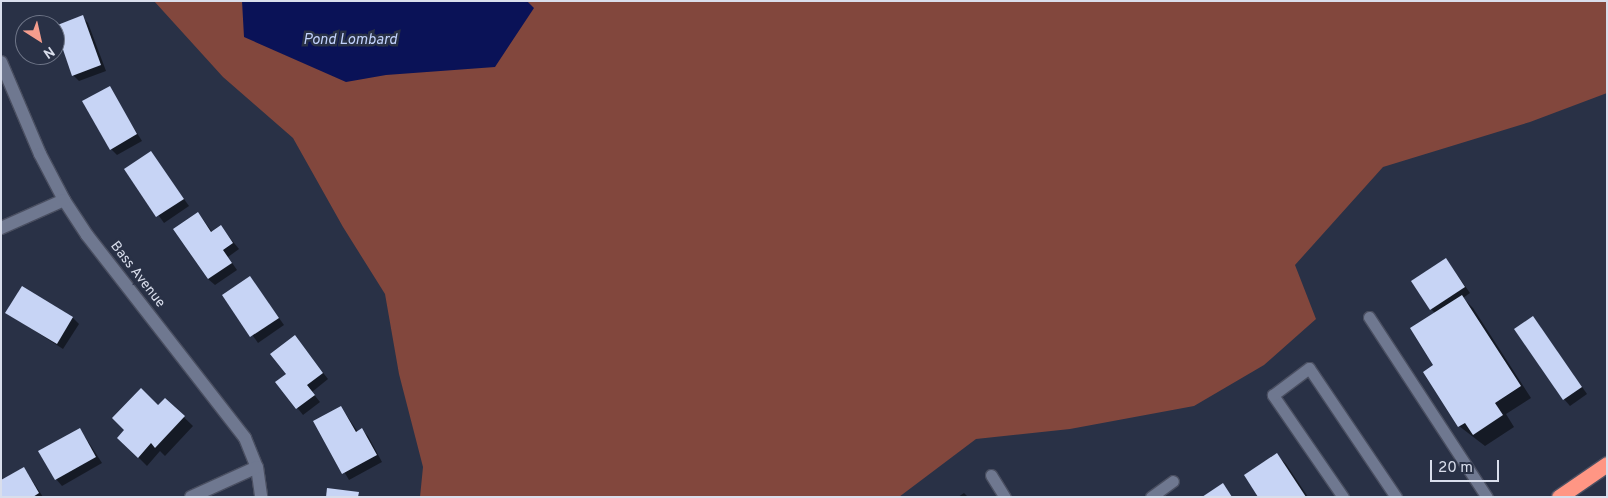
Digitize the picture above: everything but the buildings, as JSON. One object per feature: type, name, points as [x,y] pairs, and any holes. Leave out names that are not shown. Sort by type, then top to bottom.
[{"type":"highway","points":[[1559,497],[1607,464]]},
{"type":"street","name":"Bass Avenue","points":[[1,62],[40,154],[64,200],[88,236],[245,438],[256,467],[261,497]]},
{"type":"street","points":[[1,228],[64,200]]},
{"type":"street","points":[[191,497],[256,467]]},
{"type":"lane","points":[[1368,317],[1487,497]]},
{"type":"lane","points":[[1342,497],[1273,395],[1309,368],[1396,497]]},
{"type":"lane","points":[[991,475],[1006,497]]},
{"type":"lane","points":[[1151,497],[1173,481]]},
{"type":"shaded area","points":[[154,1],[1607,1],[1607,93],[1530,122],[1383,167],[1295,265],[1316,319],[1264,365],[1194,406],[1070,429],[976,439],[899,497],[420,497],[423,467],[399,374],[385,294],[343,227],[293,138],[223,77]]},
{"type":"water","name":"Pond Lombard","points":[[242,1],[527,1],[534,8],[495,67],[386,75],[346,82],[244,37]]}]
